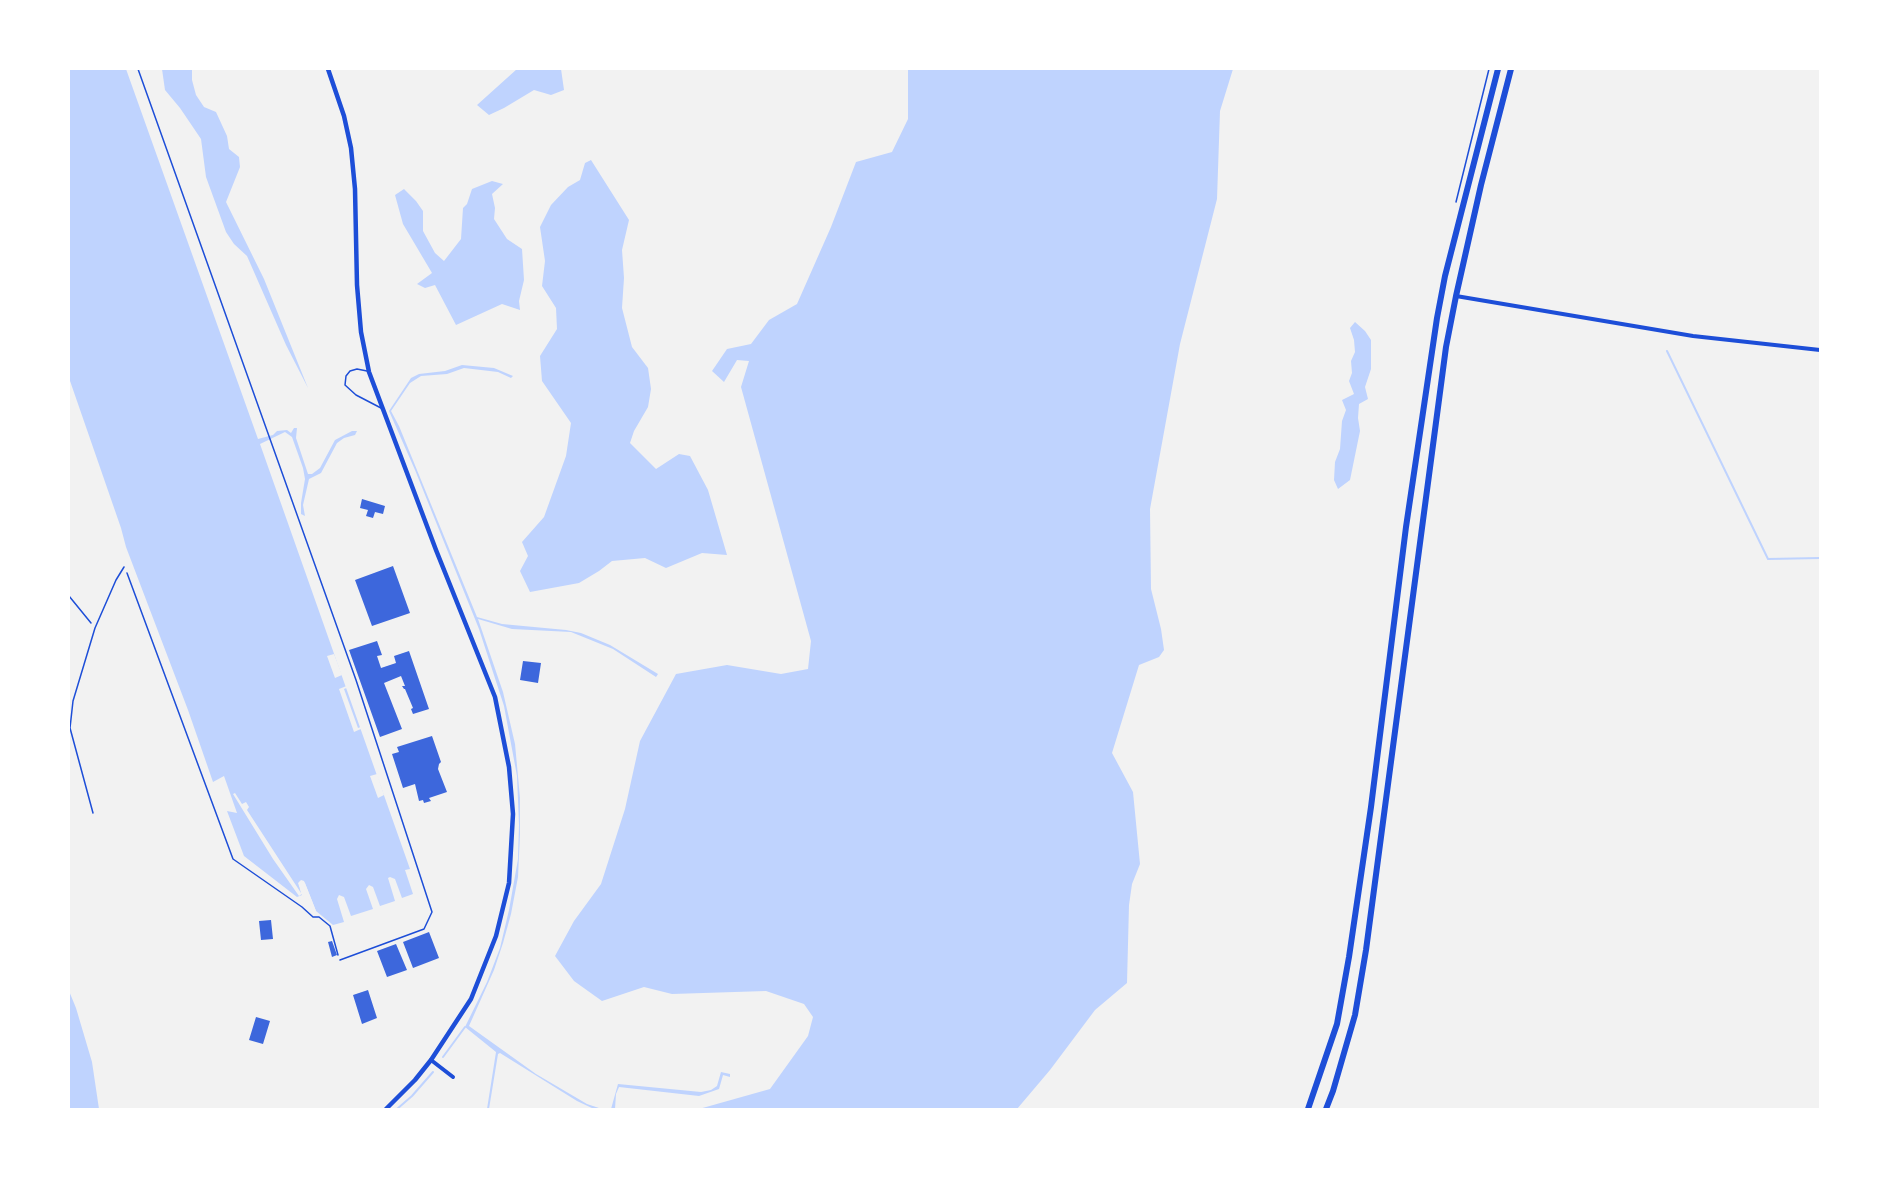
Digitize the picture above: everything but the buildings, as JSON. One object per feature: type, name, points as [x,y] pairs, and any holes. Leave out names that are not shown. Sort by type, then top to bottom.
[{"type":"highway","points":[[1308,1109],[1337,1024],[1347,969],[1371,807],[1406,527],[1437,318],[1445,276],[1498,69]]},
{"type":"highway","points":[[1326,1109],[1355,1015],[1366,950],[1438,407],[1456,296],[1511,69]]},
{"type":"street","points":[[328,69],[344,116],[351,148],[355,189],[359,308],[369,372],[381,409],[495,697],[509,767],[513,814],[509,883],[496,936],[471,999],[431,1060],[386,1109]]},
{"type":"street","points":[[1456,296],[1693,336],[1820,350]]},
{"type":"street","points":[[431,1060],[453,1077]]},
{"type":"lane","points":[[138,69],[356,680],[432,912],[424,929],[340,960]]},
{"type":"lane","points":[[369,372],[350,370],[346,376],[345,385],[356,395],[381,409]]},
{"type":"lane","points":[[93,813],[70,728],[74,695],[95,628],[124,567]]},
{"type":"path","points":[[1456,202],[1489,69]]},
{"type":"path","points":[[124,567],[233,859],[313,917],[319,917],[330,927],[340,960]]},
{"type":"path","points":[[69,596],[95,628]]},
{"type":"water","points":[[69,69],[126,69],[258,439],[273,435],[277,431],[287,430],[291,433],[294,428],[297,428],[296,438],[308,474],[312,474],[320,468],[335,440],[352,431],[357,431],[355,435],[337,443],[321,473],[309,479],[303,505],[305,516],[301,514],[301,503],[305,479],[292,437],[285,432],[260,444],[410,869],[405,870],[413,894],[402,898],[395,879],[388,878],[395,901],[380,906],[373,887],[369,885],[366,889],[373,909],[351,916],[344,897],[339,895],[337,899],[344,922],[333,925],[316,911],[304,881],[301,880],[298,883],[302,895],[297,897],[244,856],[227,811],[237,813],[224,776],[213,782],[126,547],[69,378]]},
{"type":"water","points":[[162,69],[192,69],[196,95],[204,107],[216,112],[227,136],[229,149],[239,157],[240,167],[226,202],[264,279],[308,388],[286,345],[247,256],[234,244],[226,232],[206,177],[201,139],[165,90]]},
{"type":"water","points":[[517,69],[561,69],[564,90],[551,95],[534,90],[489,115],[477,105]]},
{"type":"water","points":[[908,69],[1233,69],[1220,111],[1217,199],[1180,344],[1150,509],[1151,589],[1164,650],[1159,657],[1139,665],[1112,753],[1133,792],[1140,864],[1132,884],[1129,905],[1127,983],[1095,1010],[1017,1109],[699,1109],[770,1089],[808,1036],[813,1017],[804,1004],[766,991],[672,994],[644,987],[602,1001],[574,981],[555,956],[574,921],[601,884],[625,809],[640,741],[676,674],[727,665],[781,674],[808,669],[811,641],[741,387],[749,361],[737,360],[724,382],[712,371],[727,349],[751,344],[769,320],[797,304],[831,227],[856,162],[892,152],[908,119]]},
{"type":"water","points":[[591,160],[629,220],[622,250],[624,278],[622,308],[632,347],[648,368],[651,389],[648,407],[630,443],[656,469],[679,454],[690,456],[708,490],[727,555],[702,553],[666,568],[645,558],[612,561],[579,583],[530,592],[520,571],[528,556],[522,542],[544,517],[566,456],[571,423],[542,381],[540,356],[557,329],[556,308],[542,286],[545,261],[540,227],[551,205],[568,187],[580,180],[585,163]]},
{"type":"water","points":[[492,181],[503,184],[492,194],[495,208],[494,219],[507,239],[522,249],[524,280],[519,301],[520,310],[502,304],[456,325],[435,285],[425,288],[417,284],[432,273],[403,224],[395,195],[404,189],[416,201],[423,211],[423,231],[435,253],[444,261],[461,239],[463,208],[467,204],[472,189]]},
{"type":"water","points":[[1355,322],[1371,340],[1371,369],[1365,387],[1368,399],[1359,404],[1360,431],[1350,480],[1338,489],[1334,480],[1335,462],[1340,449],[1342,421],[1346,410],[1342,400],[1354,394],[1349,381],[1352,373],[1351,361],[1355,352],[1350,328]]},
{"type":"water","points":[[462,365],[494,368],[513,376],[511,378],[498,372],[464,368],[447,374],[421,376],[410,383],[391,411],[477,617],[502,624],[581,633],[610,645],[658,674],[656,677],[613,649],[571,632],[512,629],[478,619],[503,692],[515,744],[520,798],[520,834],[518,877],[511,914],[494,970],[469,1026],[536,1074],[587,1104],[602,1109],[594,1109],[577,1101],[500,1053],[489,1109],[487,1109],[496,1052],[465,1027],[487,982],[500,948],[509,910],[518,859],[517,776],[504,706],[479,629],[389,411],[411,378],[419,374],[445,371]]},
{"type":"water","points":[[69,991],[92,1062],[99,1109],[69,1109]]},
{"type":"water","points":[[721,1072],[730,1074],[730,1077],[723,1075],[719,1089],[699,1096],[619,1087],[615,1109],[611,1109],[618,1084],[701,1092],[717,1086]]},
{"type":"pier","points":[[334,654],[342,675],[335,678],[327,656]]},
{"type":"pier","points":[[349,685],[344,689],[358,728],[363,726],[354,732],[339,689]]},
{"type":"pier","points":[[377,774],[384,795],[378,798],[370,776]]},
{"type":"pier","points":[[235,793],[242,804],[246,802],[249,807],[247,810],[301,893],[299,882],[305,883],[316,911],[312,909],[303,883],[305,895],[303,898],[302,894],[299,896],[273,859],[233,794]]},
{"type":"waterway","points":[[1667,351],[1768,559],[1820,558]]},
{"type":"waterway","points":[[443,1057],[465,1027]]},
{"type":"waterway","points":[[397,1109],[433,1072]]}]
